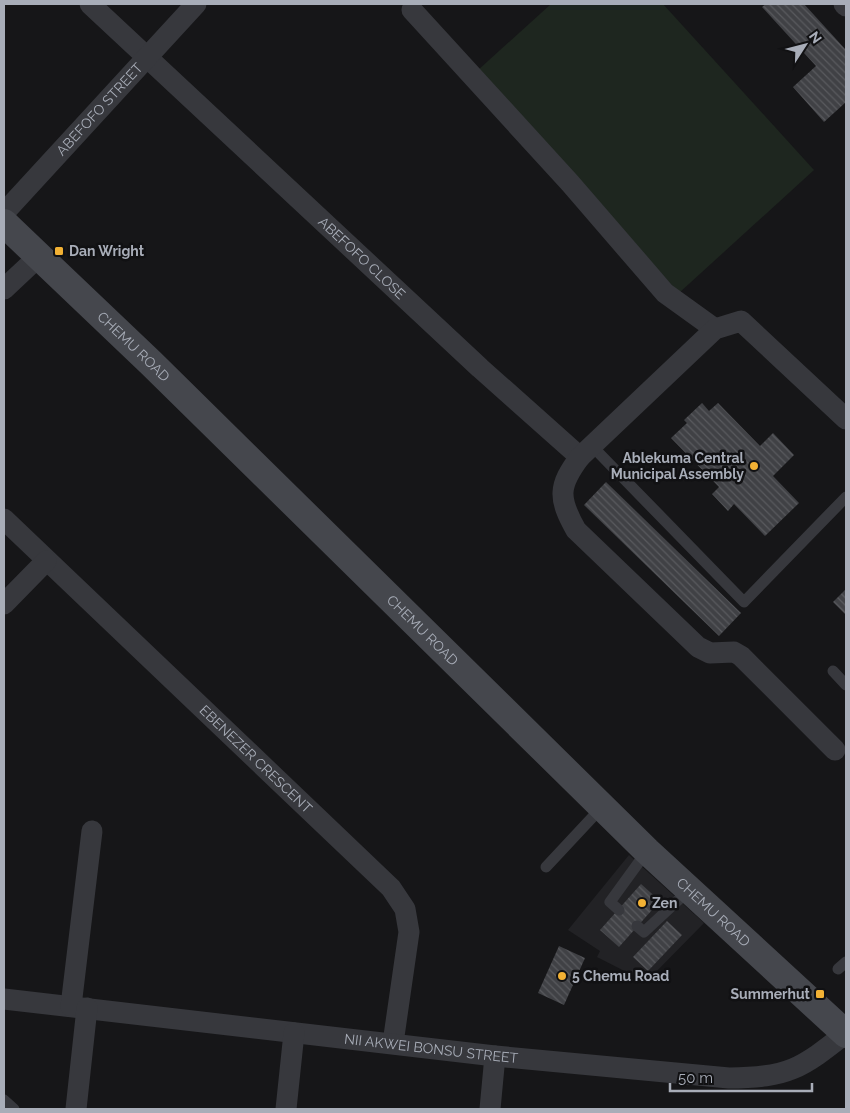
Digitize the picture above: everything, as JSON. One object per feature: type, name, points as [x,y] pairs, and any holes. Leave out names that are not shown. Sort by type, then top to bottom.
[{"type":"street","name":"ABEFOFO CLOSE","points":[[90,4],[411,301],[480,368],[586,452]]},
{"type":"street","name":"ABEFOFO STREET","points":[[4,213],[196,4]]},
{"type":"street","points":[[412,10],[570,183],[665,293],[715,329]]},
{"type":"street","name":"CHEMU ROAD","points":[[4,223],[152,363],[647,851],[846,1033]]},
{"type":"street","points":[[4,289],[38,257]]},
{"type":"street","points":[[834,750],[741,656],[734,652],[710,653],[698,647],[576,530],[566,511],[563,483],[586,452],[715,329],[742,321],[846,419]]},
{"type":"street","name":"EBENEZER CRESCENT","points":[[4,519],[391,888],[405,909],[409,932],[393,1043]]},
{"type":"street","points":[[4,604],[46,561]]},
{"type":"street","points":[[76,1109],[79,1007],[92,831]]},
{"type":"street","name":"NII AKWEI BONSU STREET","points":[[4,999],[495,1056],[730,1078],[761,1078],[795,1070],[816,1057],[846,1033]]},
{"type":"street","points":[[286,1109],[294,1033]]},
{"type":"street","points":[[490,1109],[495,1056]]},
{"type":"lane","points":[[586,452],[744,602],[846,497]]},
{"type":"lane","points":[[833,671],[846,684]]},
{"type":"lane","points":[[546,867],[602,806]]},
{"type":"lane","points":[[618,910],[610,902],[647,851]]},
{"type":"lane","points":[[637,926],[644,932],[689,889]]},
{"type":"lane","points":[[4,1100],[14,1109]]},
{"type":"shaded area","points":[[551,4],[663,4],[814,170],[679,293],[477,71]]},
{"type":"shaded area","points":[[629,855],[704,923],[646,982],[597,957],[600,951],[568,930]]},
{"type":"building","points":[[766,4],[804,4],[846,50],[846,102],[824,122],[793,87],[816,66],[762,7]]},
{"type":"building","points":[[702,403],[709,411],[718,403],[760,446],[773,433],[794,455],[773,476],[799,503],[765,536],[734,504],[728,511],[712,494],[719,487],[671,438],[687,423],[684,420]]},
{"type":"building","points":[[606,482],[741,613],[719,636],[584,505]]},
{"type":"building","points":[[846,589],[846,615],[833,602]]},
{"type":"building","points":[[641,884],[660,901],[619,947],[600,930]]},
{"type":"building","points":[[667,921],[682,935],[648,971],[633,957]]},
{"type":"building","name":"5 Chemu Road","points":[[559,946],[585,958],[564,1005],[538,993]]},
{"type":"place","name":"Dan Wright","points":[[59,251]]},
{"type":"place","name":"Ablekuma Central Municipal Assembly","points":[[754,466]]},
{"type":"place","name":"Zen","points":[[642,903]]},
{"type":"place","name":"5 Chemu Road","points":[[562,976]]},
{"type":"place","name":"Summerhut","points":[[820,994]]}]
